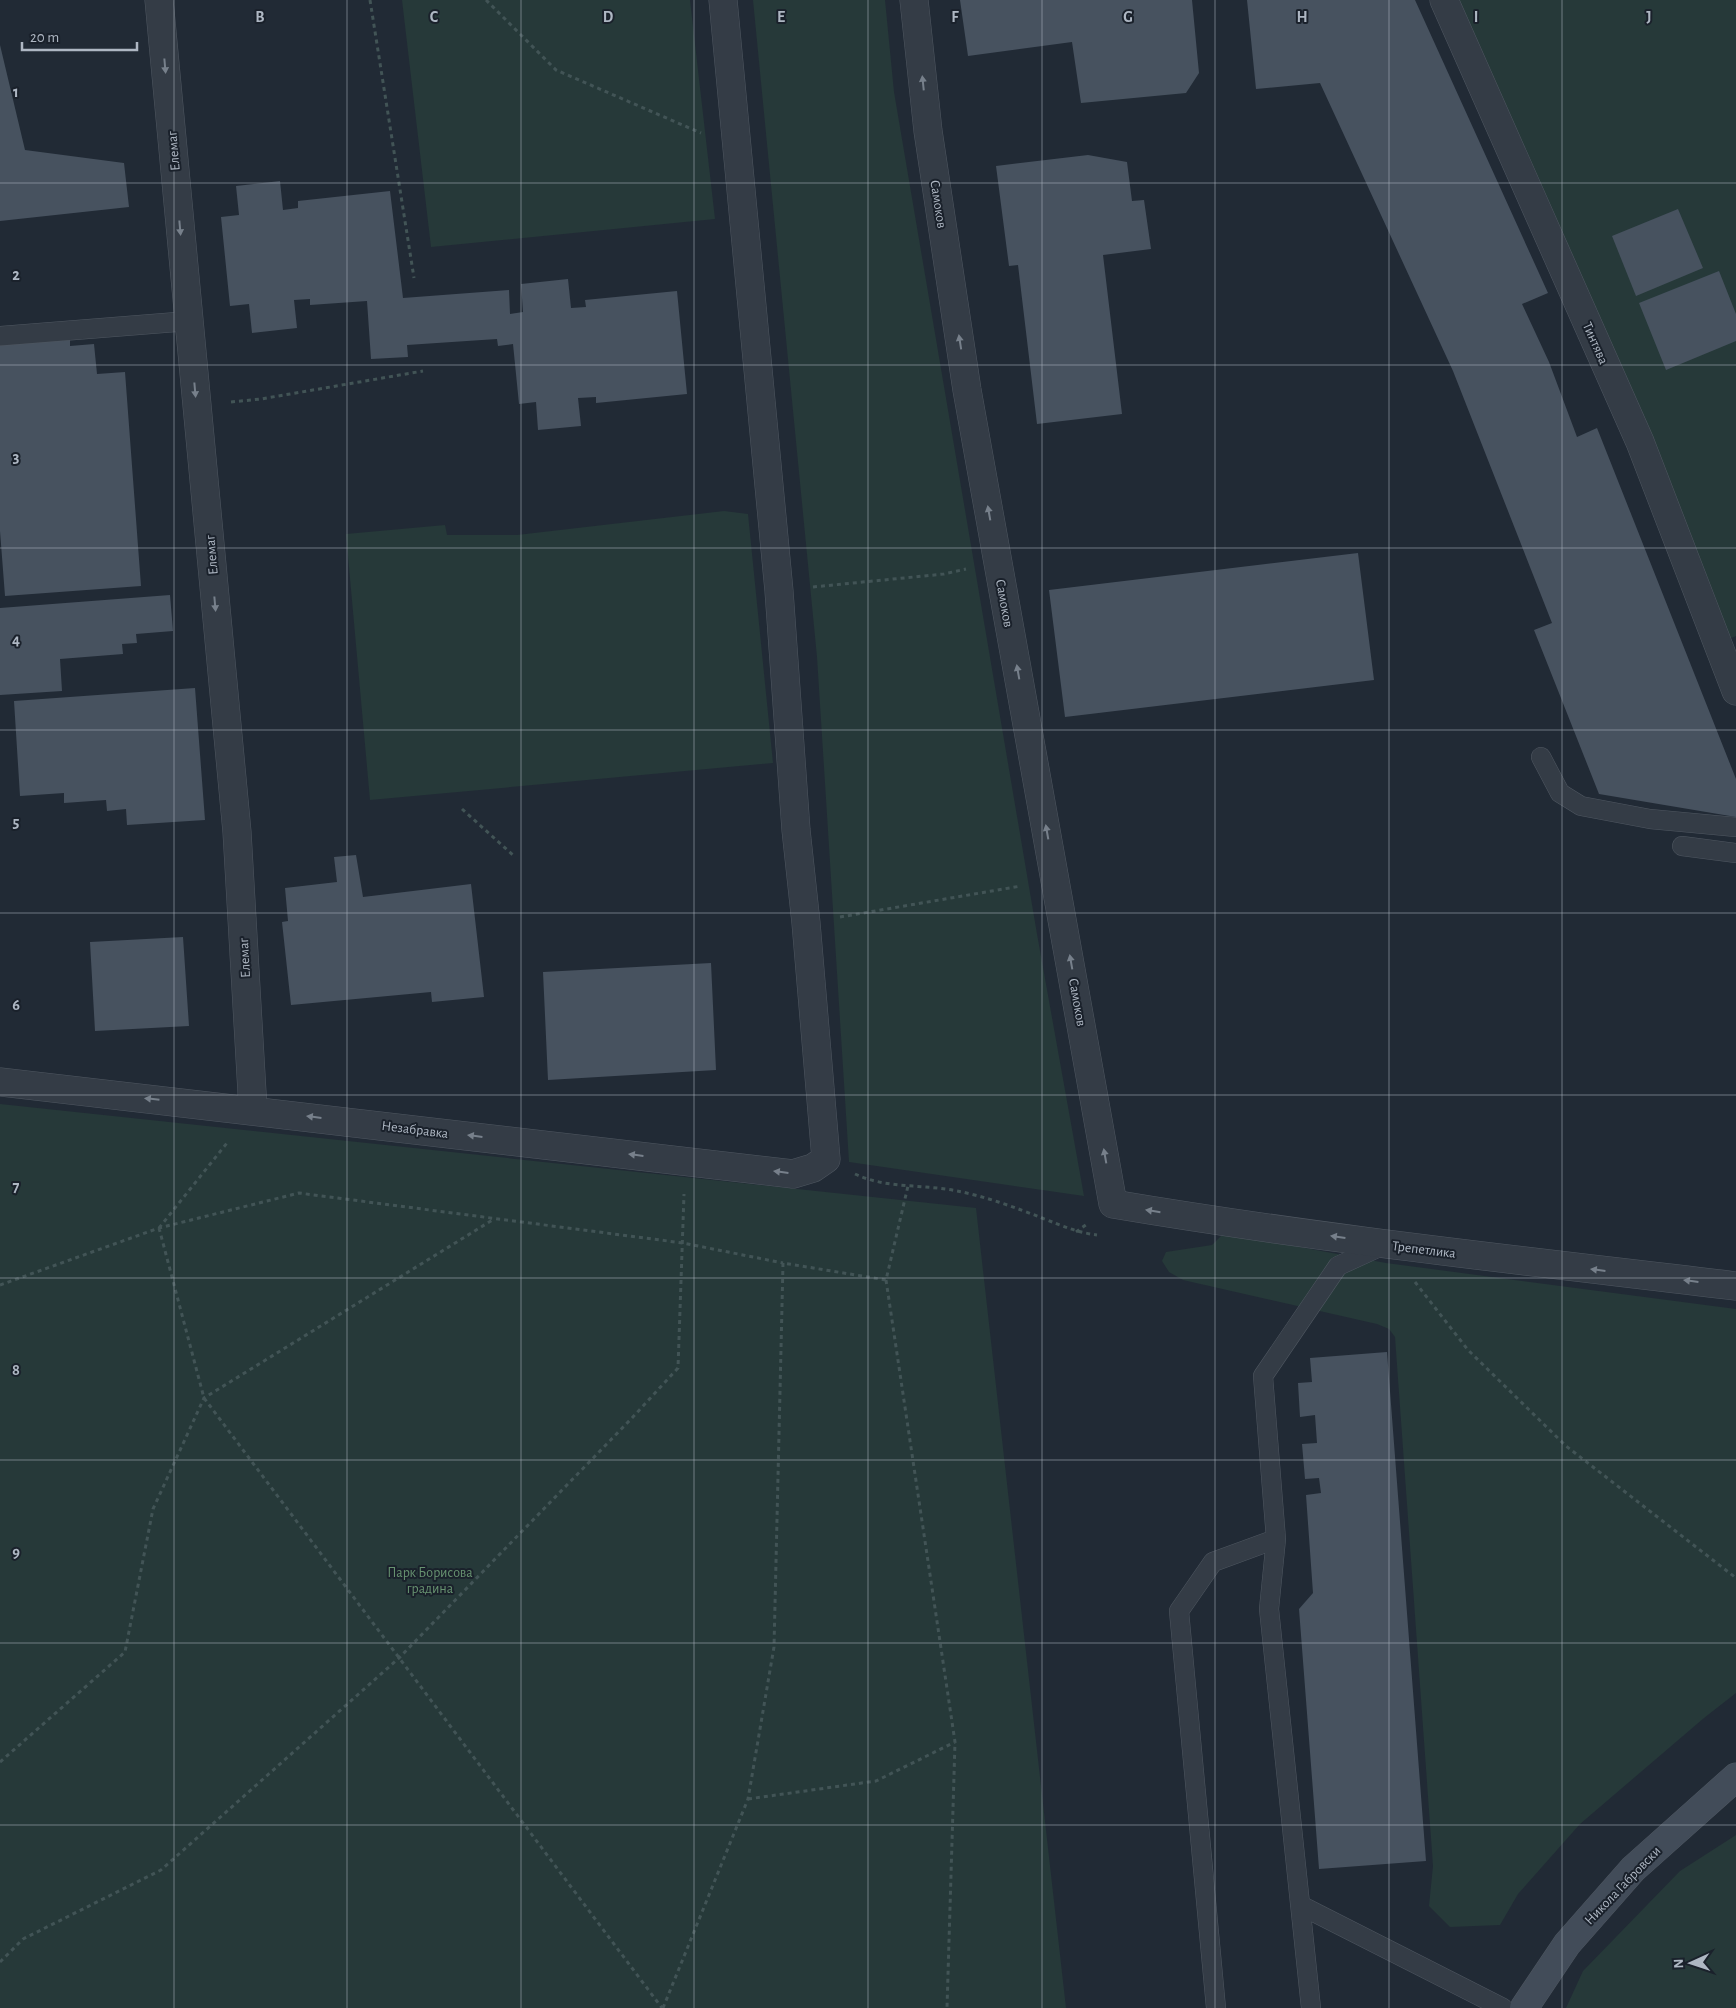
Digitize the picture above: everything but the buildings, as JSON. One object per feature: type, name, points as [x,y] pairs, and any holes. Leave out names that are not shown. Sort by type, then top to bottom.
[{"type":"street","name":"Елемаг","points":[[159,0],[237,832],[253,1110]]},
{"type":"street","points":[[723,0],[779,590],[796,830],[806,923],[826,1159]]},
{"type":"street","name":"Самоков","points":[[914,0],[928,132],[967,390],[1113,1204]]},
{"type":"street","name":"Тинтява","points":[[1444,0],[1640,442],[1736,691]]},
{"type":"street","name":"Незабравка","points":[[0,1082],[793,1174],[813,1168],[826,1159]]},
{"type":"street","name":"Трепетлика","points":[[1113,1204],[1386,1244],[1736,1286]]},
{"type":"street","name":"Никола Габровски","points":[[1524,2008],[1567,1944],[1633,1869],[1736,1777]]},
{"type":"lane","points":[[0,336],[189,321]]},
{"type":"lane","points":[[1541,757],[1560,793],[1581,806],[1650,819],[1736,828]]},
{"type":"lane","points":[[1682,846],[1736,853]]},
{"type":"lane","points":[[1311,2008],[1269,1609],[1276,1538],[1263,1376],[1338,1266],[1386,1244]]},
{"type":"lane","points":[[1216,2008],[1179,1611],[1212,1562],[1276,1538]]},
{"type":"lane","points":[[1300,1905],[1503,2008]]},
{"type":"path","points":[[370,0],[414,278]]},
{"type":"path","points":[[486,0],[556,70],[737,148]]},
{"type":"path","points":[[196,405],[261,399],[423,371]]},
{"type":"path","points":[[779,590],[944,574]]},
{"type":"path","points":[[462,809],[514,856]]},
{"type":"path","points":[[806,923],[1056,880]]},
{"type":"path","points":[[158,1228],[253,1110]]},
{"type":"path","points":[[826,1159],[864,1178],[908,1186],[958,1191],[1041,1218],[1076,1232],[1105,1236]]},
{"type":"path","points":[[0,1962],[23,1939],[161,1870],[399,1658],[678,1368],[685,1161]]},
{"type":"path","points":[[908,1186],[886,1280],[954,1742],[947,2008]]},
{"type":"path","points":[[0,1285],[158,1228],[299,1193],[683,1243],[783,1263],[886,1280]]},
{"type":"path","points":[[0,1762],[125,1652],[153,1509],[204,1398],[494,1219]]},
{"type":"path","points":[[158,1228],[204,1398],[663,2008]]},
{"type":"path","points":[[1386,1244],[1468,1350],[1566,1446],[1736,1578]]},
{"type":"path","points":[[663,2008],[748,1799],[774,1647],[783,1263]]},
{"type":"path","points":[[748,1799],[876,1781],[954,1742]]},
{"type":"green space","points":[[402,0],[690,0],[715,219],[431,247]]},
{"type":"green space","points":[[753,0],[885,0],[894,92],[1037,934],[1084,1196],[849,1162],[817,657]]},
{"type":"green space","points":[[1444,0],[1736,0],[1736,636],[1718,644]]},
{"type":"green space","points":[[724,511],[748,514],[773,763],[370,800],[346,534],[445,525],[447,535],[517,535]]},
{"type":"green space","name":"Парк Борисова градина","points":[[0,1104],[976,1208],[1066,2008],[0,2008]]},
{"type":"green space","points":[[1224,1233],[1386,1263],[1736,1309],[1736,1693],[1580,1824],[1518,1894],[1500,1925],[1450,1927],[1429,1906],[1433,1866],[1395,1337],[1389,1329],[1377,1324],[1183,1280],[1169,1272],[1162,1261],[1166,1252],[1212,1245]]},
{"type":"green space","points":[[1736,1835],[1736,2008],[1566,2008],[1583,1971],[1680,1871]]}]
